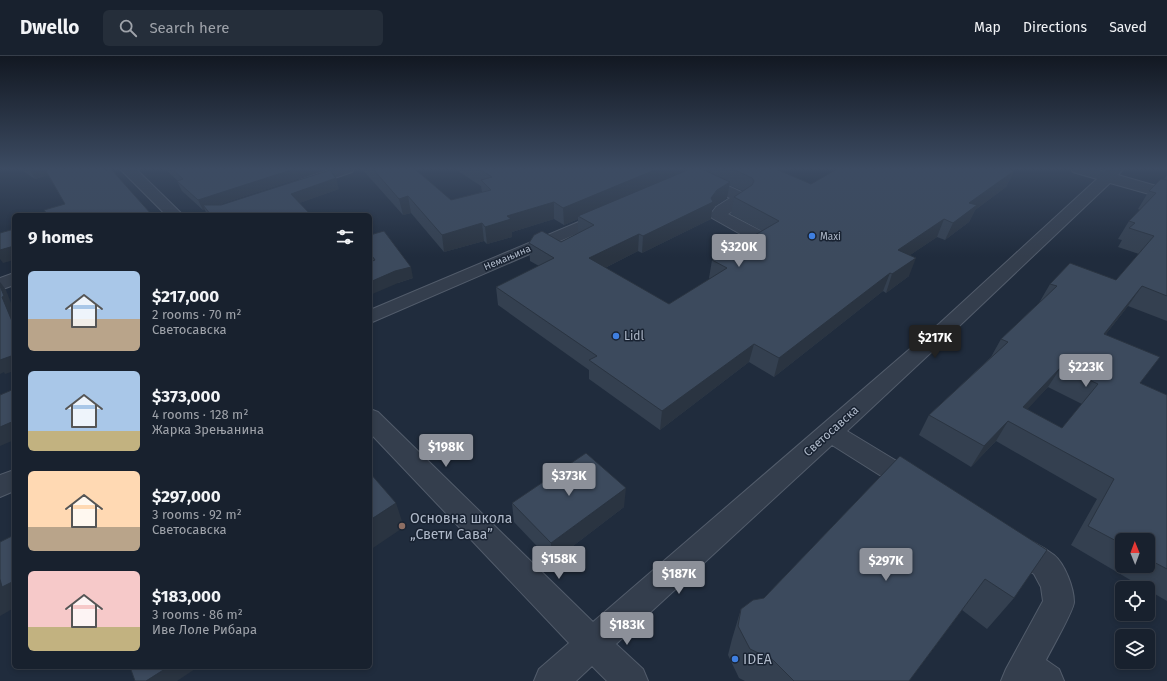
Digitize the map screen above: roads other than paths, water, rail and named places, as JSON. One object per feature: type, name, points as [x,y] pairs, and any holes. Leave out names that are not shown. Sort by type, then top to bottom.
[{"type":"street","points":[[157,198],[173,213]]},
{"type":"street","points":[[742,198],[722,210],[718,215],[757,236]]},
{"type":"street","name":"Светосавска","points":[[551,681],[947,327],[1084,198]]},
{"type":"street","name":"Немањина","points":[[372,316],[624,207]]},
{"type":"street","points":[[0,284],[12,280]]},
{"type":"street","points":[[372,420],[592,644],[631,681]]},
{"type":"street","points":[[830,432],[937,498]]},
{"type":"street","points":[[0,486],[12,481]]},
{"type":"street","points":[[991,532],[1044,565],[1056,583],[1059,603],[1030,676]]},
{"type":"place","name":"Maxi","points":[[812,236]]},
{"type":"place","name":"Lidl","points":[[616,336]]},
{"type":"place","name":"Основна школа „Свети Сава”","points":[[402,526]]},
{"type":"place","name":"IDEA","points":[[735,659]]}]
